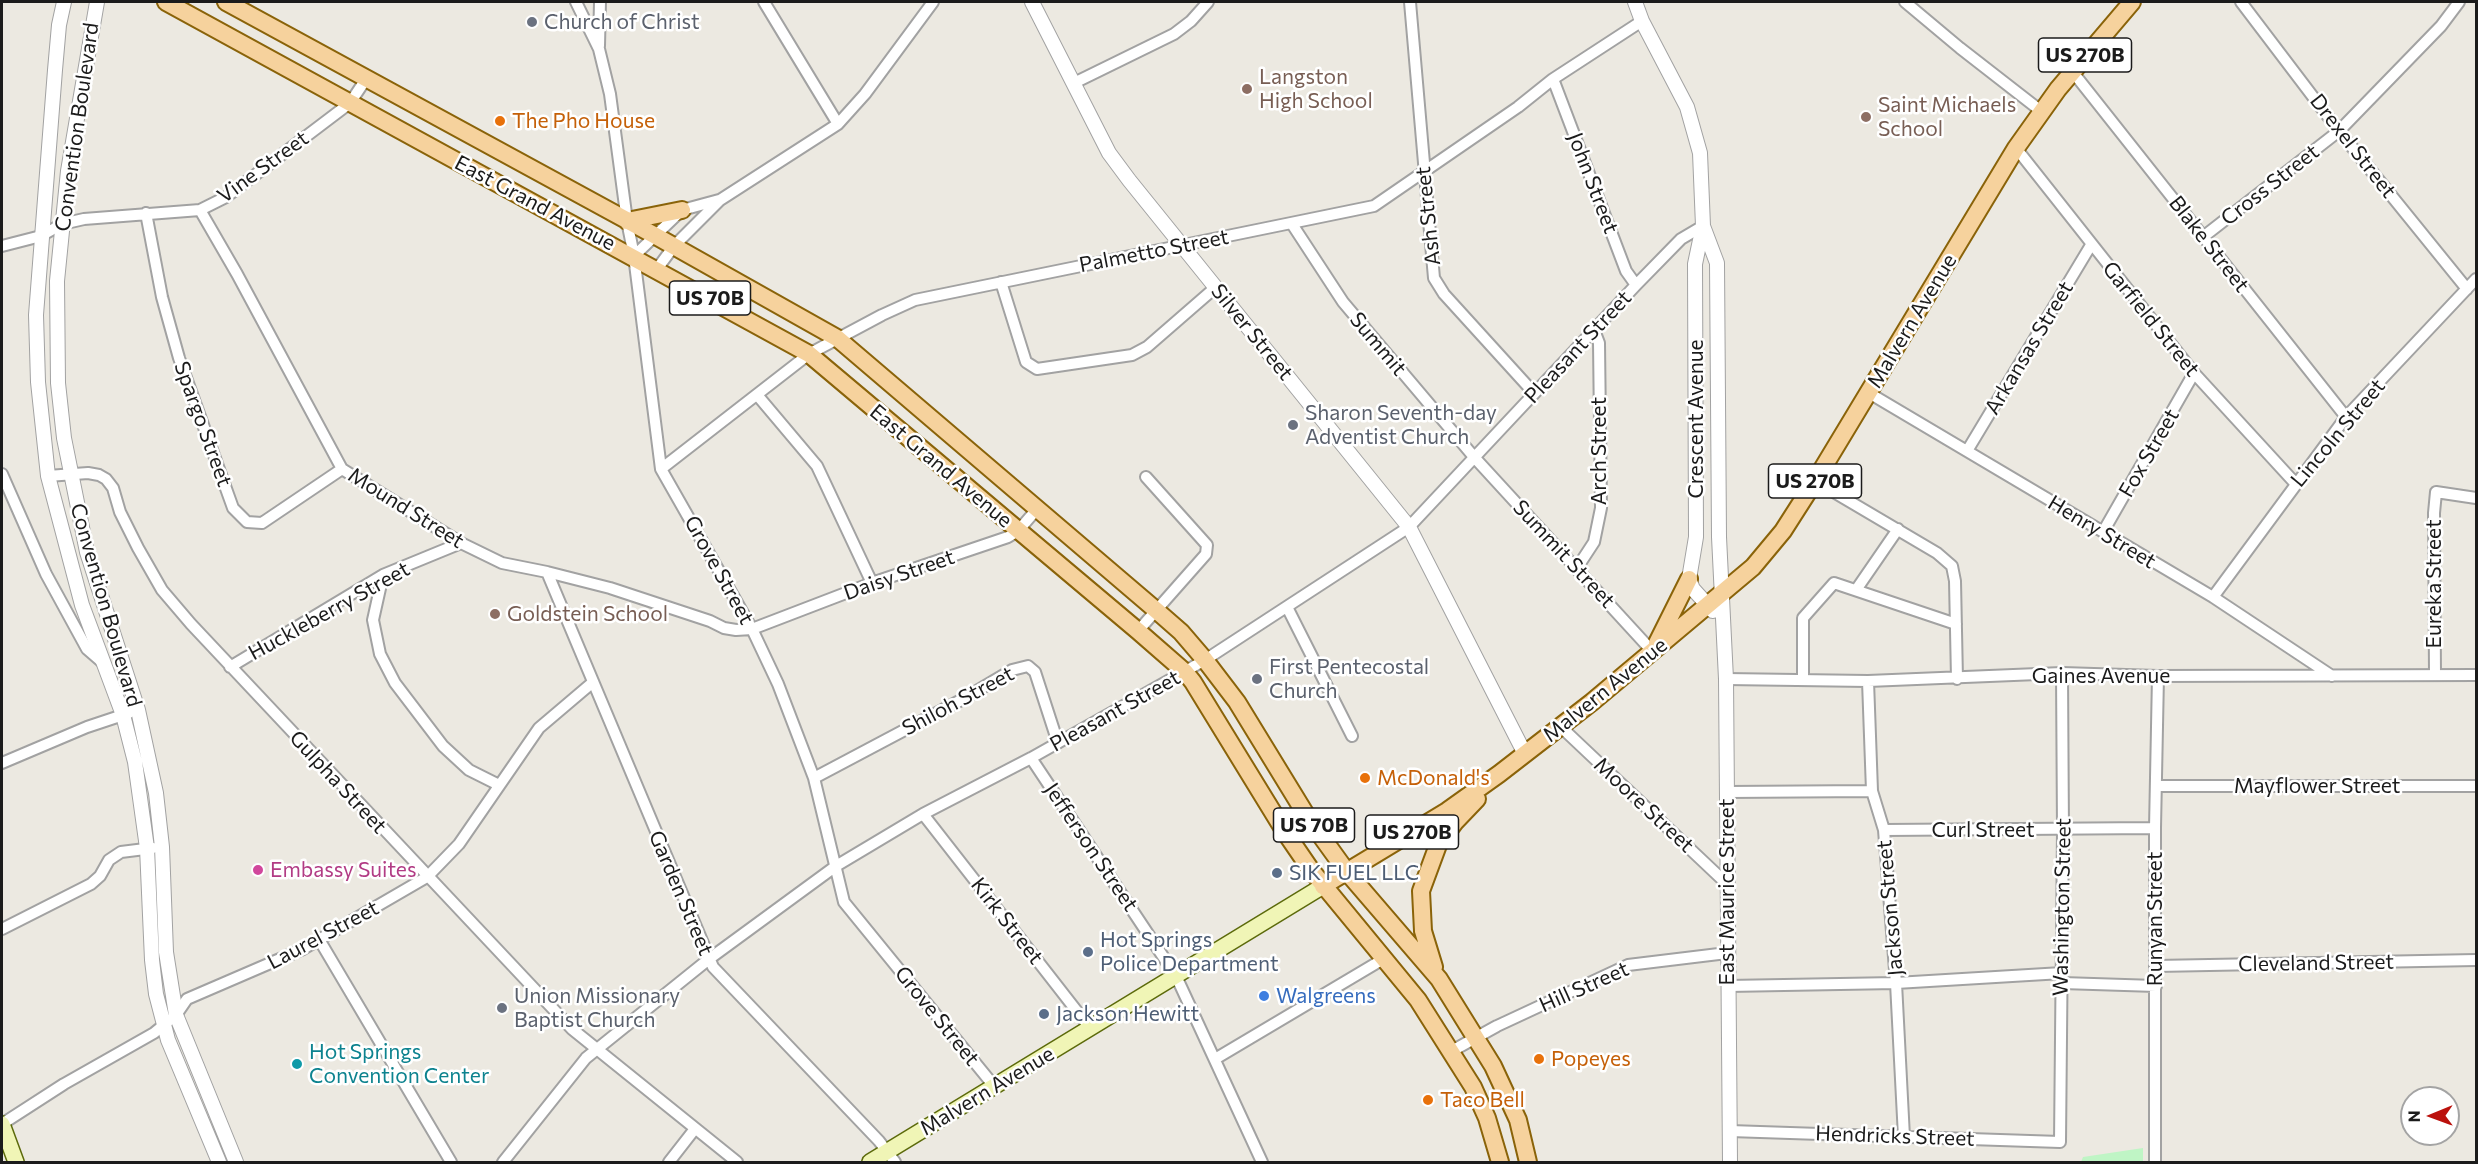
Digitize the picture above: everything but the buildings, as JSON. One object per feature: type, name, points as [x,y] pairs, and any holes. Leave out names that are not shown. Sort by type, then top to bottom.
[{"type":"main road","name":"East Grand Avenue","points":[[166,2],[634,256],[809,354],[1138,631],[1185,672],[1285,832],[1323,886],[1418,1000],[1473,1087],[1487,1118],[1500,1162]]},
{"type":"main road","name":"East Grand Avenue","points":[[226,2],[627,220],[837,338],[1181,632],[1237,702],[1308,818],[1347,872],[1439,979],[1476,1037],[1518,1120],[1528,1162]]},
{"type":"main road","name":"Malvern Avenue","points":[[870,1162],[891,1157],[994,1086],[1447,811],[1561,727],[1753,567],[1783,531],[1815,481],[2016,148],[2072,71],[2132,2]]},
{"type":"main road","points":[[627,220],[682,210]]},
{"type":"main road","points":[[1652,651],[1689,579]]},
{"type":"main road","name":"US 270B","points":[[1439,979],[1422,931],[1421,891],[1427,870],[1438,845],[1455,822],[1499,774]]},
{"type":"main road","points":[[2,1124],[16,1162]]},
{"type":"street","name":"Convention Boulevard","points":[[64,2],[59,25],[41,236],[36,326],[38,382],[48,476],[82,605],[123,715],[135,762],[147,848],[152,960],[156,994],[164,1026],[219,1162]]},
{"type":"street","name":"Convention Boulevard","points":[[97,2],[69,160],[62,224],[56,327],[58,383],[69,474],[87,552],[138,710],[156,793],[162,847],[166,951],[176,1016],[236,1162]]},
{"type":"street","name":"Grove Street","points":[[576,2],[599,49],[610,94],[634,256],[661,469],[752,629],[778,684],[814,778],[844,902],[994,1086]]},
{"type":"street","points":[[599,49],[600,2]]},
{"type":"street","points":[[764,2],[838,124]]},
{"type":"street","points":[[657,269],[674,246],[720,200],[838,124],[865,94],[933,2]]},
{"type":"street","name":"Silver Street","points":[[1032,2],[1109,153],[1409,527],[1525,754]]},
{"type":"street","points":[[1074,83],[1174,34],[1191,21],[1208,2]]},
{"type":"street","name":"Ash Street","points":[[1410,2],[1434,278],[1444,294],[1534,393]]},
{"type":"street","name":"Crescent Avenue","points":[[1635,2],[1642,21],[1687,107],[1700,153],[1703,226],[1695,264],[1696,537],[1689,579]]},
{"type":"street","points":[[1905,2],[2041,111]]},
{"type":"street","name":"Drexel Street","points":[[2241,2],[2339,130],[2467,289]]},
{"type":"street","name":"Cross Street","points":[[2203,237],[2339,130],[2441,26],[2459,2]]},
{"type":"street","name":"Palmetto Street","points":[[661,469],[758,396],[809,354],[915,300],[1374,206],[1424,173],[1553,79],[1642,21]]},
{"type":"street","name":"Blake Street","points":[[2072,71],[2346,417]]},
{"type":"street","name":"Vine Street","points":[[2,246],[41,236],[62,224],[84,219],[200,210],[226,197],[350,103],[366,79]]},
{"type":"street","name":"John Street","points":[[1553,79],[1626,272],[1636,285]]},
{"type":"street","name":"Garfield Street","points":[[2016,148],[2194,373],[2295,483]]},
{"type":"street","points":[[634,256],[682,210],[720,200]]},
{"type":"street","name":"Mound Street","points":[[200,210],[342,469],[462,543],[502,563],[610,588],[710,621],[724,628],[752,629]]},
{"type":"street","name":"Spargo Street","points":[[146,213],[162,297],[179,358],[233,508],[247,522],[262,523],[342,469]]},
{"type":"street","name":"Summit","points":[[1292,224],[1343,302],[1474,457]]},
{"type":"street","name":"Crescent Avenue","points":[[1703,226],[1716,263],[1719,537],[1722,594]]},
{"type":"street","name":"Pleasant Street","points":[[503,1162],[586,1058],[595,1050],[709,959],[836,866],[924,814],[1031,758],[1185,672],[1409,527],[1636,285],[1681,239],[1703,226]]},
{"type":"street","name":"Arkansas Street","points":[[1967,451],[2091,245]]},
{"type":"street","name":"Lincoln Street","points":[[2213,597],[2346,417],[2476,279]]},
{"type":"street","points":[[1001,282],[1026,362],[1037,369],[1132,355],[1147,347],[1216,287]]},
{"type":"street","name":"Arch Street","points":[[1577,568],[1594,542],[1601,508],[1599,343],[1594,330]]},
{"type":"street","name":"Fox Street","points":[[2103,532],[2194,373]]},
{"type":"street","name":"Henry Street","points":[[1869,393],[2213,597],[2333,676]]},
{"type":"street","points":[[1695,394],[1719,394]]},
{"type":"street","points":[[758,396],[817,466],[872,583]]},
{"type":"street","name":"Summit Street","points":[[1474,457],[1652,651]]},
{"type":"street","points":[[2,474],[46,574],[87,649],[105,665]]},
{"type":"street","name":"Gulpha Street","points":[[48,476],[99,475],[106,479],[113,488],[120,513],[162,590],[231,667],[572,1029],[694,1130],[737,1162]]},
{"type":"street","points":[[1138,631],[1206,554],[1207,545],[1146,477]]},
{"type":"street","points":[[1815,481],[1937,553],[1952,566],[1955,581],[1957,679]]},
{"type":"street","name":"Eureka Street","points":[[2435,675],[2434,513],[2436,492],[2476,498]]},
{"type":"street","name":"Daisy Street","points":[[752,629],[872,583],[1008,537],[1018,531],[1037,508]]},
{"type":"street","points":[[1856,590],[1898,529]]},
{"type":"street","points":[[1696,537],[1719,537]]},
{"type":"street","name":"Huckleberry Street","points":[[231,667],[383,575],[462,543]]},
{"type":"street","name":"Garden Street","points":[[547,572],[713,967],[891,1157]]},
{"type":"street","points":[[383,575],[373,620],[381,654],[395,683],[443,746],[469,770],[499,785]]},
{"type":"street","points":[[1689,579],[1707,607],[1724,621]]},
{"type":"street","points":[[1803,680],[1803,618],[1834,583],[1956,624]]},
{"type":"street","name":"East Maurice Street","points":[[1722,594],[1726,679],[1730,1162]]},
{"type":"street","points":[[1287,608],[1352,736]]},
{"type":"street","name":"Shiloh Street","points":[[814,778],[1012,670],[1029,666],[1035,672],[1058,743]]},
{"type":"street","name":"Gaines Avenue","points":[[1726,679],[1868,681],[2062,673],[2158,676],[2476,675]]},
{"type":"street","name":"Washington Street","points":[[2060,1142],[2062,673]]},
{"type":"street","name":"Runyan Street","points":[[2155,1162],[2155,828],[2158,676]]},
{"type":"street","name":"Jackson Street","points":[[1868,681],[1872,791],[1884,830],[1896,983],[1904,1137]]},
{"type":"street","name":"Laurel Street","points":[[2,1124],[64,1084],[164,1026],[176,1016],[187,999],[320,941],[427,877],[459,844],[539,728],[592,682]]},
{"type":"street","points":[[2,763],[87,727],[138,710]]},
{"type":"street","name":"Moore Street","points":[[1561,727],[1726,883]]},
{"type":"street","name":"Jefferson Street","points":[[1031,758],[1176,976],[1262,1162]]},
{"type":"street","name":"Mayflower Street","points":[[2157,786],[2476,786]]},
{"type":"street","points":[[1727,792],[1872,791]]},
{"type":"street","name":"Kirk Street","points":[[924,814],[1090,1028]]},
{"type":"street","name":"Curl Street","points":[[1884,830],[2155,828]]},
{"type":"street","points":[[2,929],[91,884],[100,876],[109,860],[121,852],[162,847]]},
{"type":"street","points":[[320,941],[451,1162]]},
{"type":"street","name":"Hill Street","points":[[1450,1052],[1476,1037],[1628,965],[1727,953]]},
{"type":"street","points":[[1215,1059],[1385,958]]},
{"type":"street","name":"Cleveland Street","points":[[2156,966],[2476,960]]},
{"type":"street","points":[[1728,986],[2062,978],[2156,986]]},
{"type":"street","points":[[669,1162],[694,1130]]},
{"type":"street","name":"Hendricks Street","points":[[1730,1131],[2060,1142]]},
{"type":"green space","points":[[2143,1148],[2143,1162],[2081,1162],[2083,1157]]},
{"type":"place","name":"Church of Christ","points":[[532,22]]},
{"type":"place","name":"Langston High School","points":[[1247,89]]},
{"type":"place","name":"Saint Michaels School","points":[[1866,117]]},
{"type":"place","name":"The Pho House","points":[[500,121]]},
{"type":"place","name":"Sharon Seventh-day Adventist Church","points":[[1293,425]]},
{"type":"place","name":"Goldstein School","points":[[495,614]]},
{"type":"place","name":"First Pentecostal Church","points":[[1257,679]]},
{"type":"place","name":"McDonald's","points":[[1365,778]]},
{"type":"place","name":"Embassy Suites","points":[[258,870]]},
{"type":"place","name":"SIK FUEL LLC","points":[[1277,873]]},
{"type":"place","name":"Hot Springs Police Department","points":[[1088,952]]},
{"type":"place","name":"Walgreens","points":[[1264,996]]},
{"type":"place","name":"Union Missionary Baptist Church","points":[[502,1008]]},
{"type":"place","name":"Jackson Hewitt","points":[[1044,1014]]},
{"type":"place","name":"Popeyes","points":[[1539,1059]]},
{"type":"place","name":"Hot Springs Convention Center","points":[[297,1064]]},
{"type":"place","name":"Taco Bell","points":[[1428,1100]]}]
